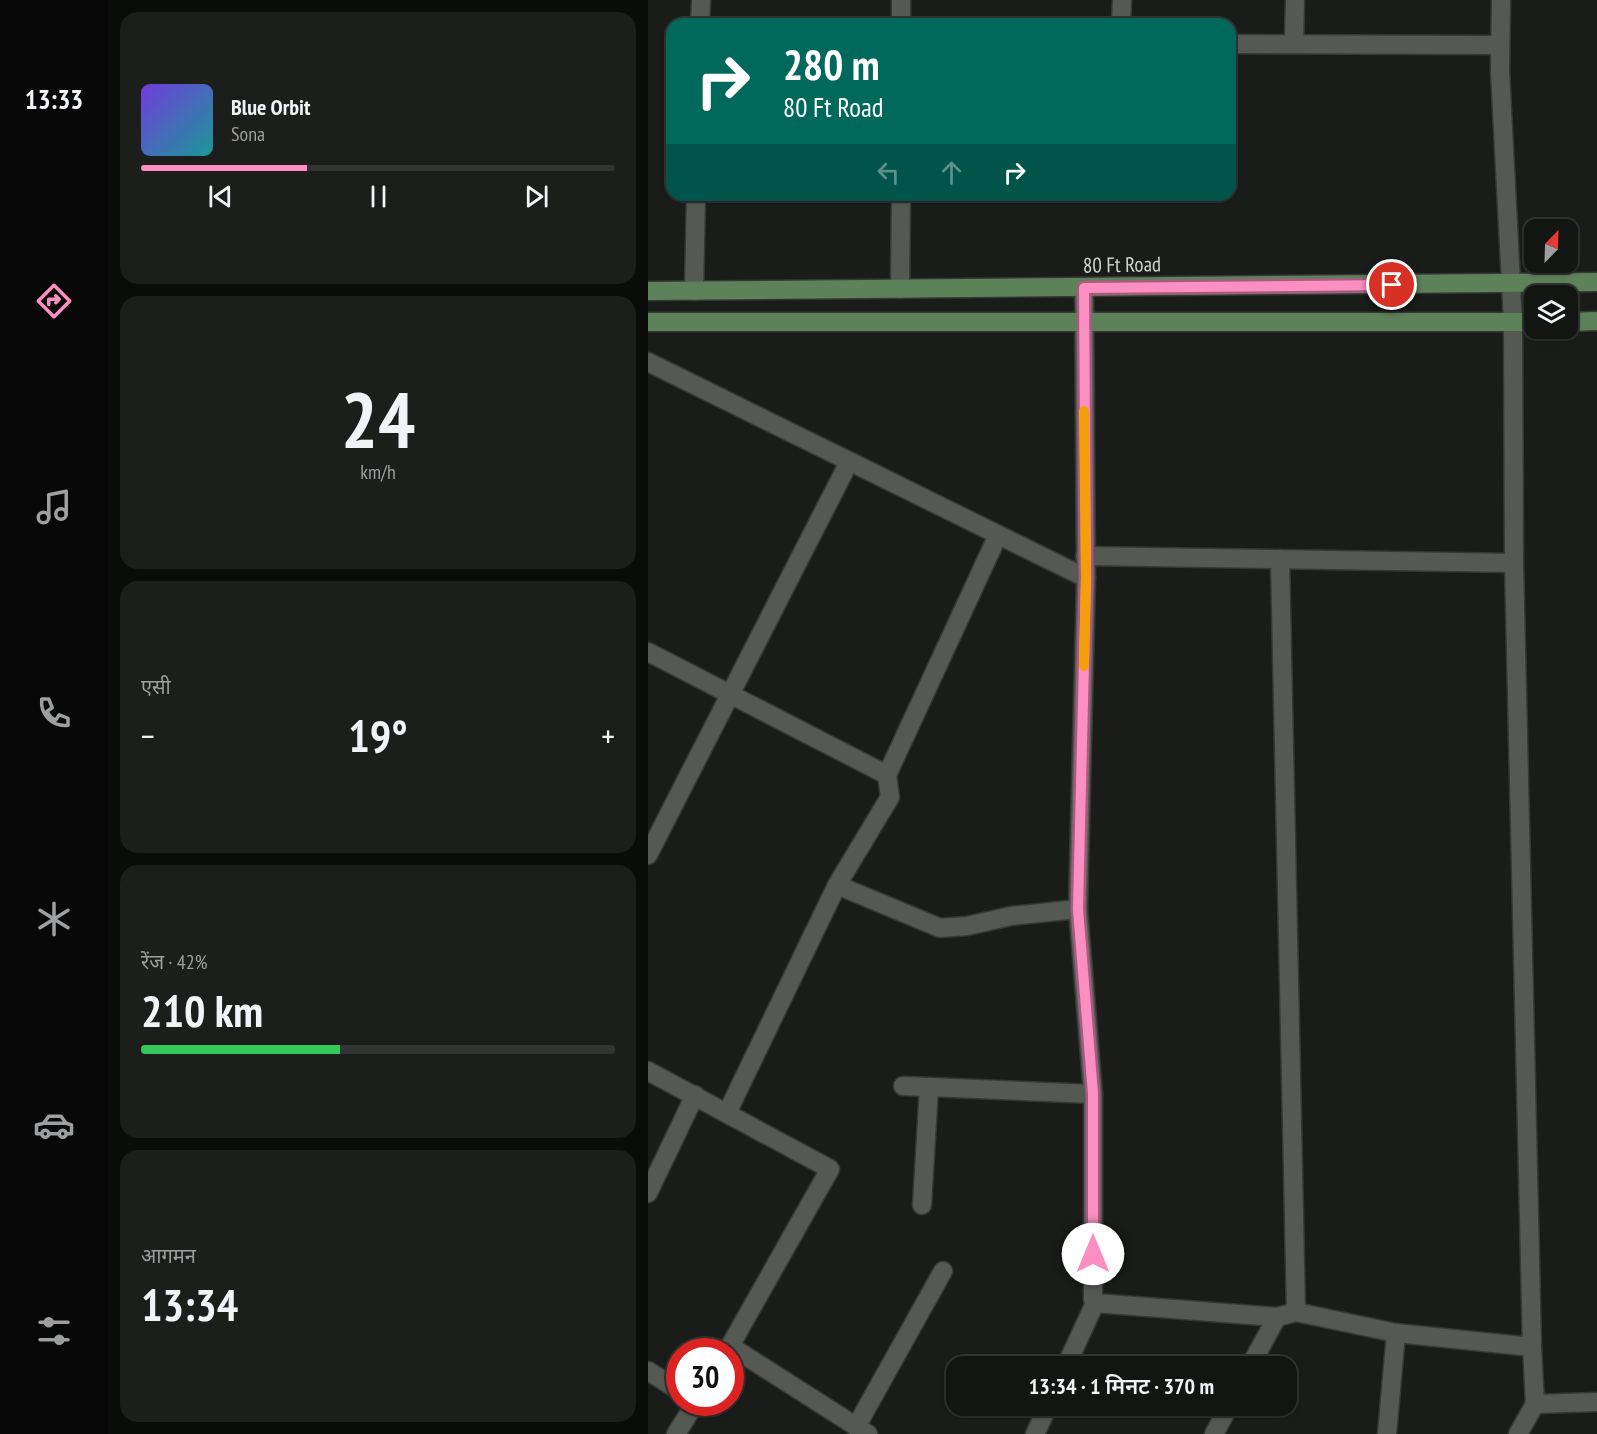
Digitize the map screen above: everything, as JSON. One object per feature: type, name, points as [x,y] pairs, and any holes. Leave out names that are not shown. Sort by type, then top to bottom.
[{"type":"main road","name":"80 Ft Road","points":[[648,291],[1597,282]]},
{"type":"main road","points":[[1578,322],[1597,321]]},
{"type":"main road","points":[[648,322],[1524,322]]},
{"type":"street","points":[[700,18],[701,0]]},
{"type":"street","points":[[901,0],[901,18]]},
{"type":"street","points":[[1121,18],[1122,0]]},
{"type":"street","points":[[1294,44],[1295,0]]},
{"type":"street","points":[[1501,0],[1500,45],[1514,322],[1514,563],[1535,1404],[1518,1434]]},
{"type":"street","points":[[1236,44],[1500,45]]},
{"type":"street","points":[[694,291],[696,201]]},
{"type":"street","points":[[900,201],[900,290]]},
{"type":"street","points":[[1071,1356],[1095,1303],[1093,1299],[1093,1094],[1078,909],[1086,578],[1084,288]]},
{"type":"street","points":[[648,362],[1086,578]]},
{"type":"street","points":[[648,855],[849,462]]},
{"type":"street","points":[[727,1113],[837,885],[890,797],[887,776],[998,535]]},
{"type":"street","points":[[1085,556],[1514,563]]},
{"type":"street","points":[[1280,560],[1296,1312]]},
{"type":"street","points":[[648,652],[887,776]]},
{"type":"street","points":[[837,885],[940,928],[967,926],[1011,916],[1078,909]]},
{"type":"street","points":[[648,1071],[831,1169],[734,1338]]},
{"type":"street","points":[[903,1086],[1093,1094]]},
{"type":"street","points":[[922,1205],[929,1087]]},
{"type":"street","points":[[648,1193],[695,1095]]},
{"type":"street","points":[[744,1359],[862,1430],[943,1271]]},
{"type":"street","points":[[1095,1303],[1277,1317],[1296,1312],[1395,1333],[1532,1347]]},
{"type":"street","points":[[1256,1356],[1277,1317]]},
{"type":"street","points":[[1387,1434],[1395,1333]]},
{"type":"street","points":[[648,1371],[666,1382]]},
{"type":"street","points":[[1535,1404],[1597,1402]]},
{"type":"street","points":[[676,1434],[687,1416]]},
{"type":"street","points":[[1035,1434],[1043,1416]]},
{"type":"street","points":[[1214,1434],[1224,1416]]},
{"type":"slow traffic","points":[[1084,411],[1086,578],[1084,666]]},
{"type":"route","points":[[1093,1254],[1093,1094],[1078,909],[1086,578],[1084,288],[1392,285]]}]
